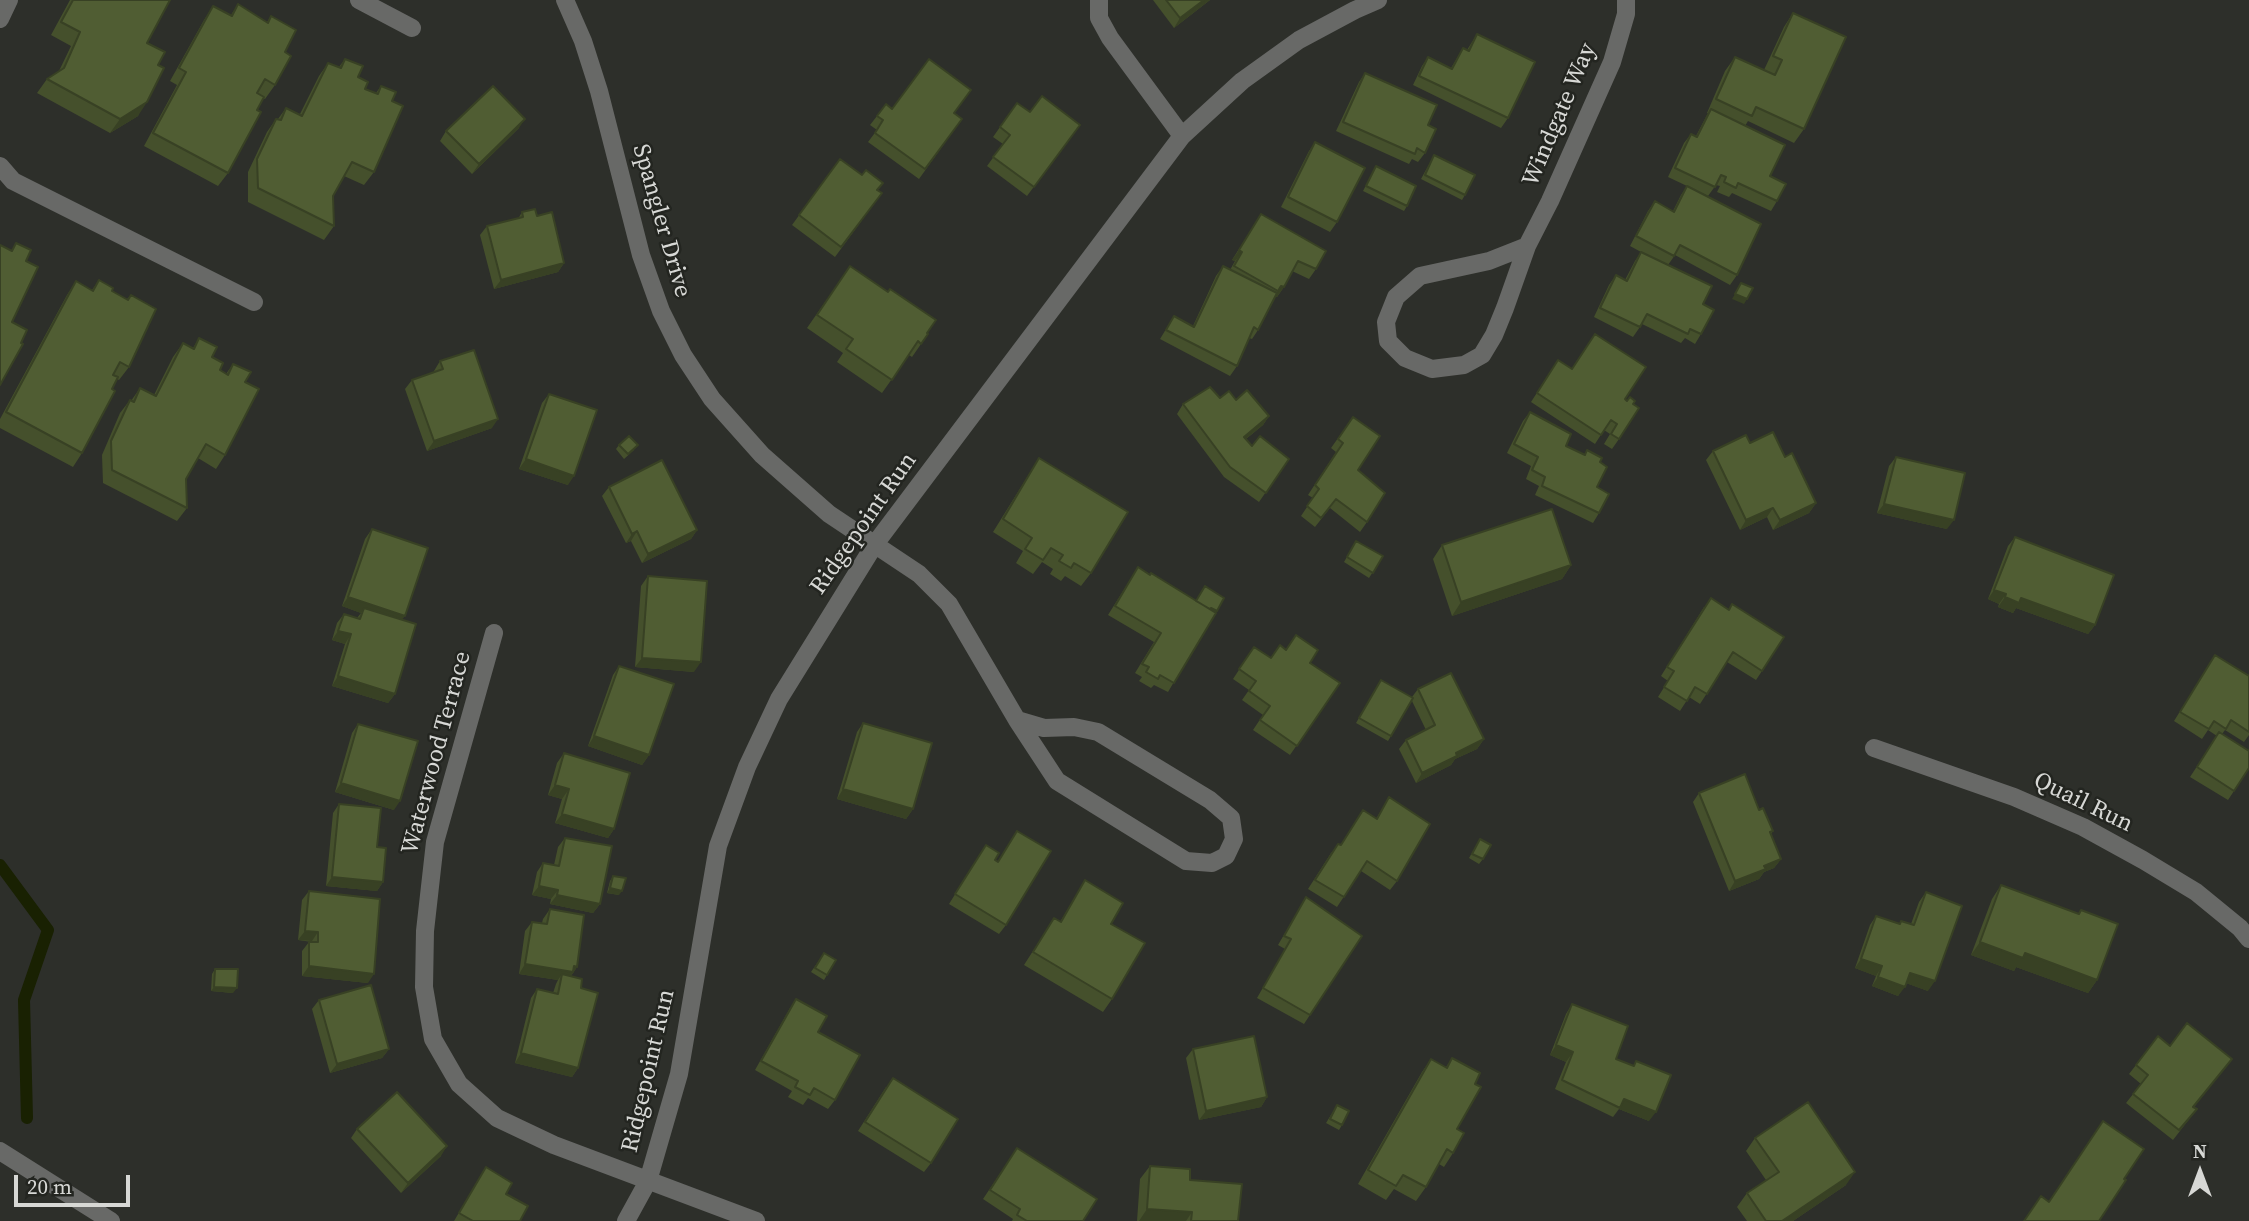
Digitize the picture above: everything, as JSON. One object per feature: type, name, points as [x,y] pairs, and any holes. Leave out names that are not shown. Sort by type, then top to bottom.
[{"type":"street","points":[[359,0],[412,28]]},
{"type":"street","name":"Spangler Drive","points":[[565,0],[583,41],[599,91],[641,255],[661,311],[683,355],[712,398],[762,455],[829,514],[919,574],[949,604],[1017,720],[1057,781],[1186,861],[1212,863],[1226,856],[1234,839],[1231,818],[1210,800],[1098,732],[1074,727],[1044,728],[1017,720]]},
{"type":"street","points":[[1099,0],[1098,18],[1110,38],[1182,135]]},
{"type":"street","name":"Ridgepoint Run","points":[[626,1221],[648,1181],[679,1074],[718,846],[747,767],[779,699],[875,544],[1182,135],[1242,81],[1299,40],[1378,0]]},
{"type":"street","name":"Windgate Way","points":[[1527,246],[1489,261],[1420,276],[1396,297],[1386,322],[1388,341],[1405,358],[1432,369],[1464,365],[1482,355],[1494,335],[1527,246],[1612,62],[1626,15],[1626,0]]},
{"type":"street","points":[[0,166],[13,181],[254,302]]},
{"type":"street","name":"Waterwood Terrace","points":[[494,633],[435,842],[425,931],[424,987],[433,1039],[459,1084],[497,1118],[554,1145],[756,1221]]},
{"type":"street","name":"Quail Run","points":[[1874,748],[2014,797],[2082,827],[2196,892],[2240,928],[2249,939]]},
{"type":"street","points":[[0,1151],[111,1221]]},
{"type":"building","points":[[73,0],[170,0],[147,43],[165,52],[158,65],[164,68],[147,102],[120,119],[47,79],[64,68],[80,32],[61,22]]},
{"type":"building","points":[[1166,0],[1204,0],[1180,18]]},
{"type":"building","points":[[238,4],[268,23],[271,16],[296,30],[285,52],[291,56],[275,85],[265,79],[257,93],[264,97],[257,110],[261,112],[228,173],[153,133],[186,72],[179,68],[213,6],[232,16]]},
{"type":"building","points":[[1793,13],[1846,37],[1804,129],[1756,107],[1752,116],[1716,99],[1735,57],[1775,75],[1782,60],[1773,56]]},
{"type":"building","points":[[1477,34],[1535,62],[1508,118],[1419,76],[1428,57],[1452,69],[1463,48],[1469,51]]},
{"type":"building","points":[[345,59],[363,66],[358,77],[368,82],[365,89],[378,94],[381,86],[396,92],[392,101],[403,106],[374,172],[352,162],[333,196],[334,226],[258,188],[257,159],[276,119],[281,120],[286,108],[302,116],[328,63],[341,68]]},
{"type":"building","points":[[929,59],[971,90],[954,113],[962,119],[925,169],[875,133],[883,120],[877,116],[886,104],[892,109]]},
{"type":"building","points":[[1365,73],[1437,105],[1428,125],[1436,129],[1425,153],[1417,148],[1415,154],[1343,122]]},
{"type":"building","points":[[493,86],[525,119],[479,164],[446,131]]},
{"type":"building","points":[[1042,96],[1080,125],[1034,187],[993,157],[1010,135],[1000,127],[1017,103],[1030,112]]},
{"type":"building","points":[[1711,109],[1785,145],[1770,176],[1786,184],[1777,201],[1738,183],[1736,188],[1724,182],[1726,177],[1721,175],[1715,187],[1675,168],[1691,134],[1697,137]]},
{"type":"building","points":[[1315,142],[1365,168],[1337,222],[1288,197]]},
{"type":"building","points":[[1434,155],[1475,175],[1465,195],[1425,175]]},
{"type":"building","points":[[840,159],[862,175],[866,170],[883,183],[877,190],[882,193],[841,247],[799,215]]},
{"type":"building","points":[[1376,166],[1416,186],[1407,206],[1366,186]]},
{"type":"building","points":[[1687,186],[1761,224],[1737,275],[1680,245],[1674,256],[1636,236],[1655,201],[1674,212]]},
{"type":"building","points":[[535,209],[537,216],[552,212],[564,263],[501,280],[487,226],[523,217],[522,212]]},
{"type":"building","points":[[1261,214],[1326,251],[1316,269],[1298,261],[1284,287],[1281,286],[1278,291],[1234,266],[1242,252],[1239,250]]},
{"type":"building","points":[[16,243],[31,250],[26,261],[38,267],[12,322],[27,330],[21,343],[23,344],[0,385],[0,245],[12,251]]},
{"type":"building","points":[[1641,252],[1712,286],[1703,304],[1714,310],[1701,334],[1690,329],[1688,334],[1647,314],[1640,327],[1600,308],[1616,275],[1627,281]]},
{"type":"building","points":[[850,266],[936,320],[892,380],[846,349],[853,339],[817,315]]},
{"type":"building","points":[[1223,266],[1277,293],[1258,330],[1254,327],[1237,366],[1166,330],[1174,316],[1194,327]]},
{"type":"building","points":[[99,280],[128,300],[131,295],[156,309],[129,367],[120,362],[113,375],[118,377],[112,389],[115,391],[82,453],[6,412],[76,281],[93,291]]},
{"type":"building","points":[[1741,283],[1753,288],[1747,299],[1735,294]]},
{"type":"building","points":[[1595,334],[1646,367],[1625,399],[1627,401],[1630,397],[1635,401],[1633,404],[1639,408],[1619,439],[1611,434],[1617,424],[1611,420],[1601,435],[1537,393],[1558,360],[1572,369]]},
{"type":"building","points":[[199,338],[217,347],[212,357],[223,363],[220,370],[228,375],[233,364],[251,372],[245,382],[259,389],[225,455],[206,444],[186,479],[187,508],[112,470],[111,441],[130,400],[134,402],[140,388],[156,396],[183,343],[194,349]]},
{"type":"building","points":[[474,350],[498,419],[434,441],[412,380],[443,369],[440,361]]},
{"type":"building","points":[[1210,387],[1220,398],[1229,391],[1236,400],[1247,390],[1269,416],[1244,437],[1252,446],[1260,436],[1289,459],[1266,493],[1230,467],[1183,404]]},
{"type":"building","points":[[549,394],[597,410],[574,476],[526,459]]},
{"type":"building","points":[[1530,412],[1571,434],[1566,446],[1585,455],[1587,450],[1602,458],[1600,462],[1607,467],[1597,487],[1609,494],[1599,513],[1542,486],[1545,477],[1532,470],[1538,457],[1514,444]]},
{"type":"building","points":[[1353,417],[1380,436],[1358,470],[1385,493],[1367,522],[1336,499],[1321,518],[1307,506],[1319,489],[1315,485],[1343,443],[1338,439]]},
{"type":"building","points":[[1773,432],[1785,457],[1792,453],[1816,503],[1780,520],[1773,508],[1746,520],[1713,451],[1746,435],[1750,443]]},
{"type":"building","points":[[629,436],[638,445],[628,454],[619,445]]},
{"type":"building","points":[[1896,457],[1965,473],[1954,520],[1884,504]]},
{"type":"building","points":[[1039,458],[1128,512],[1091,573],[1074,563],[1071,568],[1059,561],[1063,555],[1051,548],[1043,560],[1025,549],[1032,538],[1003,519]]},
{"type":"building","points":[[662,460],[697,530],[648,554],[637,531],[632,534],[609,487]]},
{"type":"building","points":[[1552,509],[1571,565],[1461,602],[1442,545]]},
{"type":"building","points":[[372,529],[428,548],[405,616],[348,597]]},
{"type":"building","points":[[2015,537],[2114,575],[2095,625],[2021,598],[2019,603],[1994,590]]},
{"type":"building","points":[[1356,541],[1383,556],[1373,573],[1347,557]]},
{"type":"building","points":[[1138,567],[1216,613],[1174,683],[1160,675],[1158,679],[1146,672],[1149,667],[1142,664],[1161,633],[1115,606]]},
{"type":"building","points":[[648,576],[707,581],[701,662],[642,658]]},
{"type":"building","points":[[1205,586],[1224,598],[1217,611],[1196,601]]},
{"type":"building","points":[[1711,598],[1729,610],[1732,604],[1784,637],[1762,671],[1733,652],[1707,694],[1695,687],[1687,701],[1664,687],[1674,671],[1667,667]]},
{"type":"building","points":[[364,608],[416,624],[395,694],[338,676],[351,634],[338,631],[344,614],[360,619]]},
{"type":"building","points":[[1296,635],[1318,650],[1310,663],[1340,683],[1297,746],[1260,720],[1270,706],[1249,691],[1256,681],[1239,669],[1254,647],[1271,658],[1280,645],[1286,650]]},
{"type":"building","points":[[2215,655],[2249,676],[2249,732],[2231,720],[2226,729],[2214,721],[2209,729],[2180,712]]},
{"type":"building","points":[[619,666],[674,684],[649,755],[594,736]]},
{"type":"building","points":[[1451,673],[1484,739],[1422,773],[1406,740],[1435,725],[1418,689]]},
{"type":"building","points":[[1381,680],[1413,698],[1391,736],[1359,718]]},
{"type":"building","points":[[863,723],[932,743],[913,809],[843,789]]},
{"type":"building","points":[[358,724],[418,741],[400,801],[341,783]]},
{"type":"building","points":[[2219,732],[2249,751],[2249,768],[2234,791],[2197,767]]},
{"type":"building","points":[[564,753],[630,773],[614,829],[562,814],[569,789],[555,785]]},
{"type":"building","points":[[1745,774],[1759,810],[1763,808],[1773,831],[1770,832],[1781,859],[1764,866],[1766,869],[1735,881],[1699,793]]},
{"type":"building","points":[[1389,797],[1430,824],[1397,881],[1367,861],[1344,897],[1315,880],[1363,810],[1377,819]]},
{"type":"building","points":[[339,804],[381,808],[377,847],[386,848],[383,882],[332,877]]},
{"type":"building","points":[[1017,831],[1051,851],[1006,925],[955,894],[986,845],[999,853],[995,860],[998,862]]},
{"type":"building","points":[[565,838],[612,846],[600,904],[557,895],[558,890],[539,886],[543,863],[559,866]]},
{"type":"building","points":[[1480,839],[1491,845],[1483,859],[1472,854]]},
{"type":"building","points":[[613,876],[626,878],[622,891],[610,888]]},
{"type":"building","points":[[1085,880],[1123,903],[1111,924],[1145,943],[1112,999],[1033,952],[1054,918],[1061,922]]},
{"type":"building","points":[[2001,885],[2079,914],[2081,910],[2118,924],[2097,980],[2025,953],[2023,958],[1980,942]]},
{"type":"building","points":[[309,891],[380,899],[374,974],[309,966],[309,942],[318,942],[318,932],[305,931]]},
{"type":"building","points":[[1926,892],[1962,906],[1935,981],[1910,973],[1905,987],[1878,977],[1882,966],[1861,959],[1876,916],[1900,924],[1901,921],[1914,925]]},
{"type":"building","points":[[1306,897],[1362,936],[1310,1015],[1263,988],[1291,939],[1284,936]]},
{"type":"building","points":[[550,909],[584,915],[577,967],[574,966],[573,972],[525,964],[532,922],[547,924]]},
{"type":"building","points":[[824,953],[836,960],[827,975],[815,968]]},
{"type":"building","points":[[215,969],[238,969],[237,988],[214,987]]},
{"type":"building","points":[[562,974],[582,979],[581,988],[598,993],[578,1068],[521,1053],[537,989],[558,994]]},
{"type":"building","points":[[371,985],[389,1049],[337,1064],[319,1000]]},
{"type":"building","points":[[796,999],[827,1016],[818,1032],[860,1055],[835,1100],[814,1088],[810,1095],[795,1087],[798,1081],[761,1061]]},
{"type":"building","points":[[1572,1004],[1628,1026],[1616,1059],[1634,1066],[1636,1061],[1671,1075],[1656,1112],[1624,1099],[1620,1108],[1562,1080],[1573,1052],[1556,1045]]},
{"type":"building","points":[[2187,1023],[2232,1059],[2193,1107],[2197,1109],[2179,1130],[2133,1094],[2148,1075],[2136,1065],[2158,1036],[2170,1046]]},
{"type":"building","points":[[1254,1036],[1267,1097],[1206,1111],[1193,1049]]},
{"type":"building","points":[[1452,1058],[1480,1073],[1475,1084],[1481,1087],[1457,1129],[1464,1133],[1453,1153],[1447,1149],[1426,1187],[1403,1175],[1396,1186],[1368,1170],[1431,1059],[1447,1068]]},
{"type":"building","points":[[893,1078],[958,1119],[931,1163],[865,1122]]},
{"type":"building","points":[[397,1092],[447,1146],[408,1183],[357,1129]]},
{"type":"building","points":[[1808,1102],[1855,1172],[1782,1221],[1766,1221],[1747,1193],[1779,1172],[1755,1138]]},
{"type":"building","points":[[1337,1105],[1349,1111],[1342,1125],[1330,1119]]},
{"type":"building","points":[[2103,1121],[2144,1149],[2099,1221],[2024,1221],[2041,1196],[2049,1202]]},
{"type":"building","points":[[1017,1148],[1097,1199],[1083,1221],[1027,1221],[1017,1215],[1020,1209],[990,1190]]},
{"type":"building","points":[[1150,1166],[1190,1169],[1190,1180],[1242,1184],[1238,1221],[1191,1221],[1192,1212],[1147,1209]]},
{"type":"building","points":[[486,1167],[512,1183],[506,1194],[528,1206],[520,1221],[473,1221],[459,1213]]},
{"type":"waterway","points":[[0,865],[48,930],[24,1000],[27,1118]]}]
